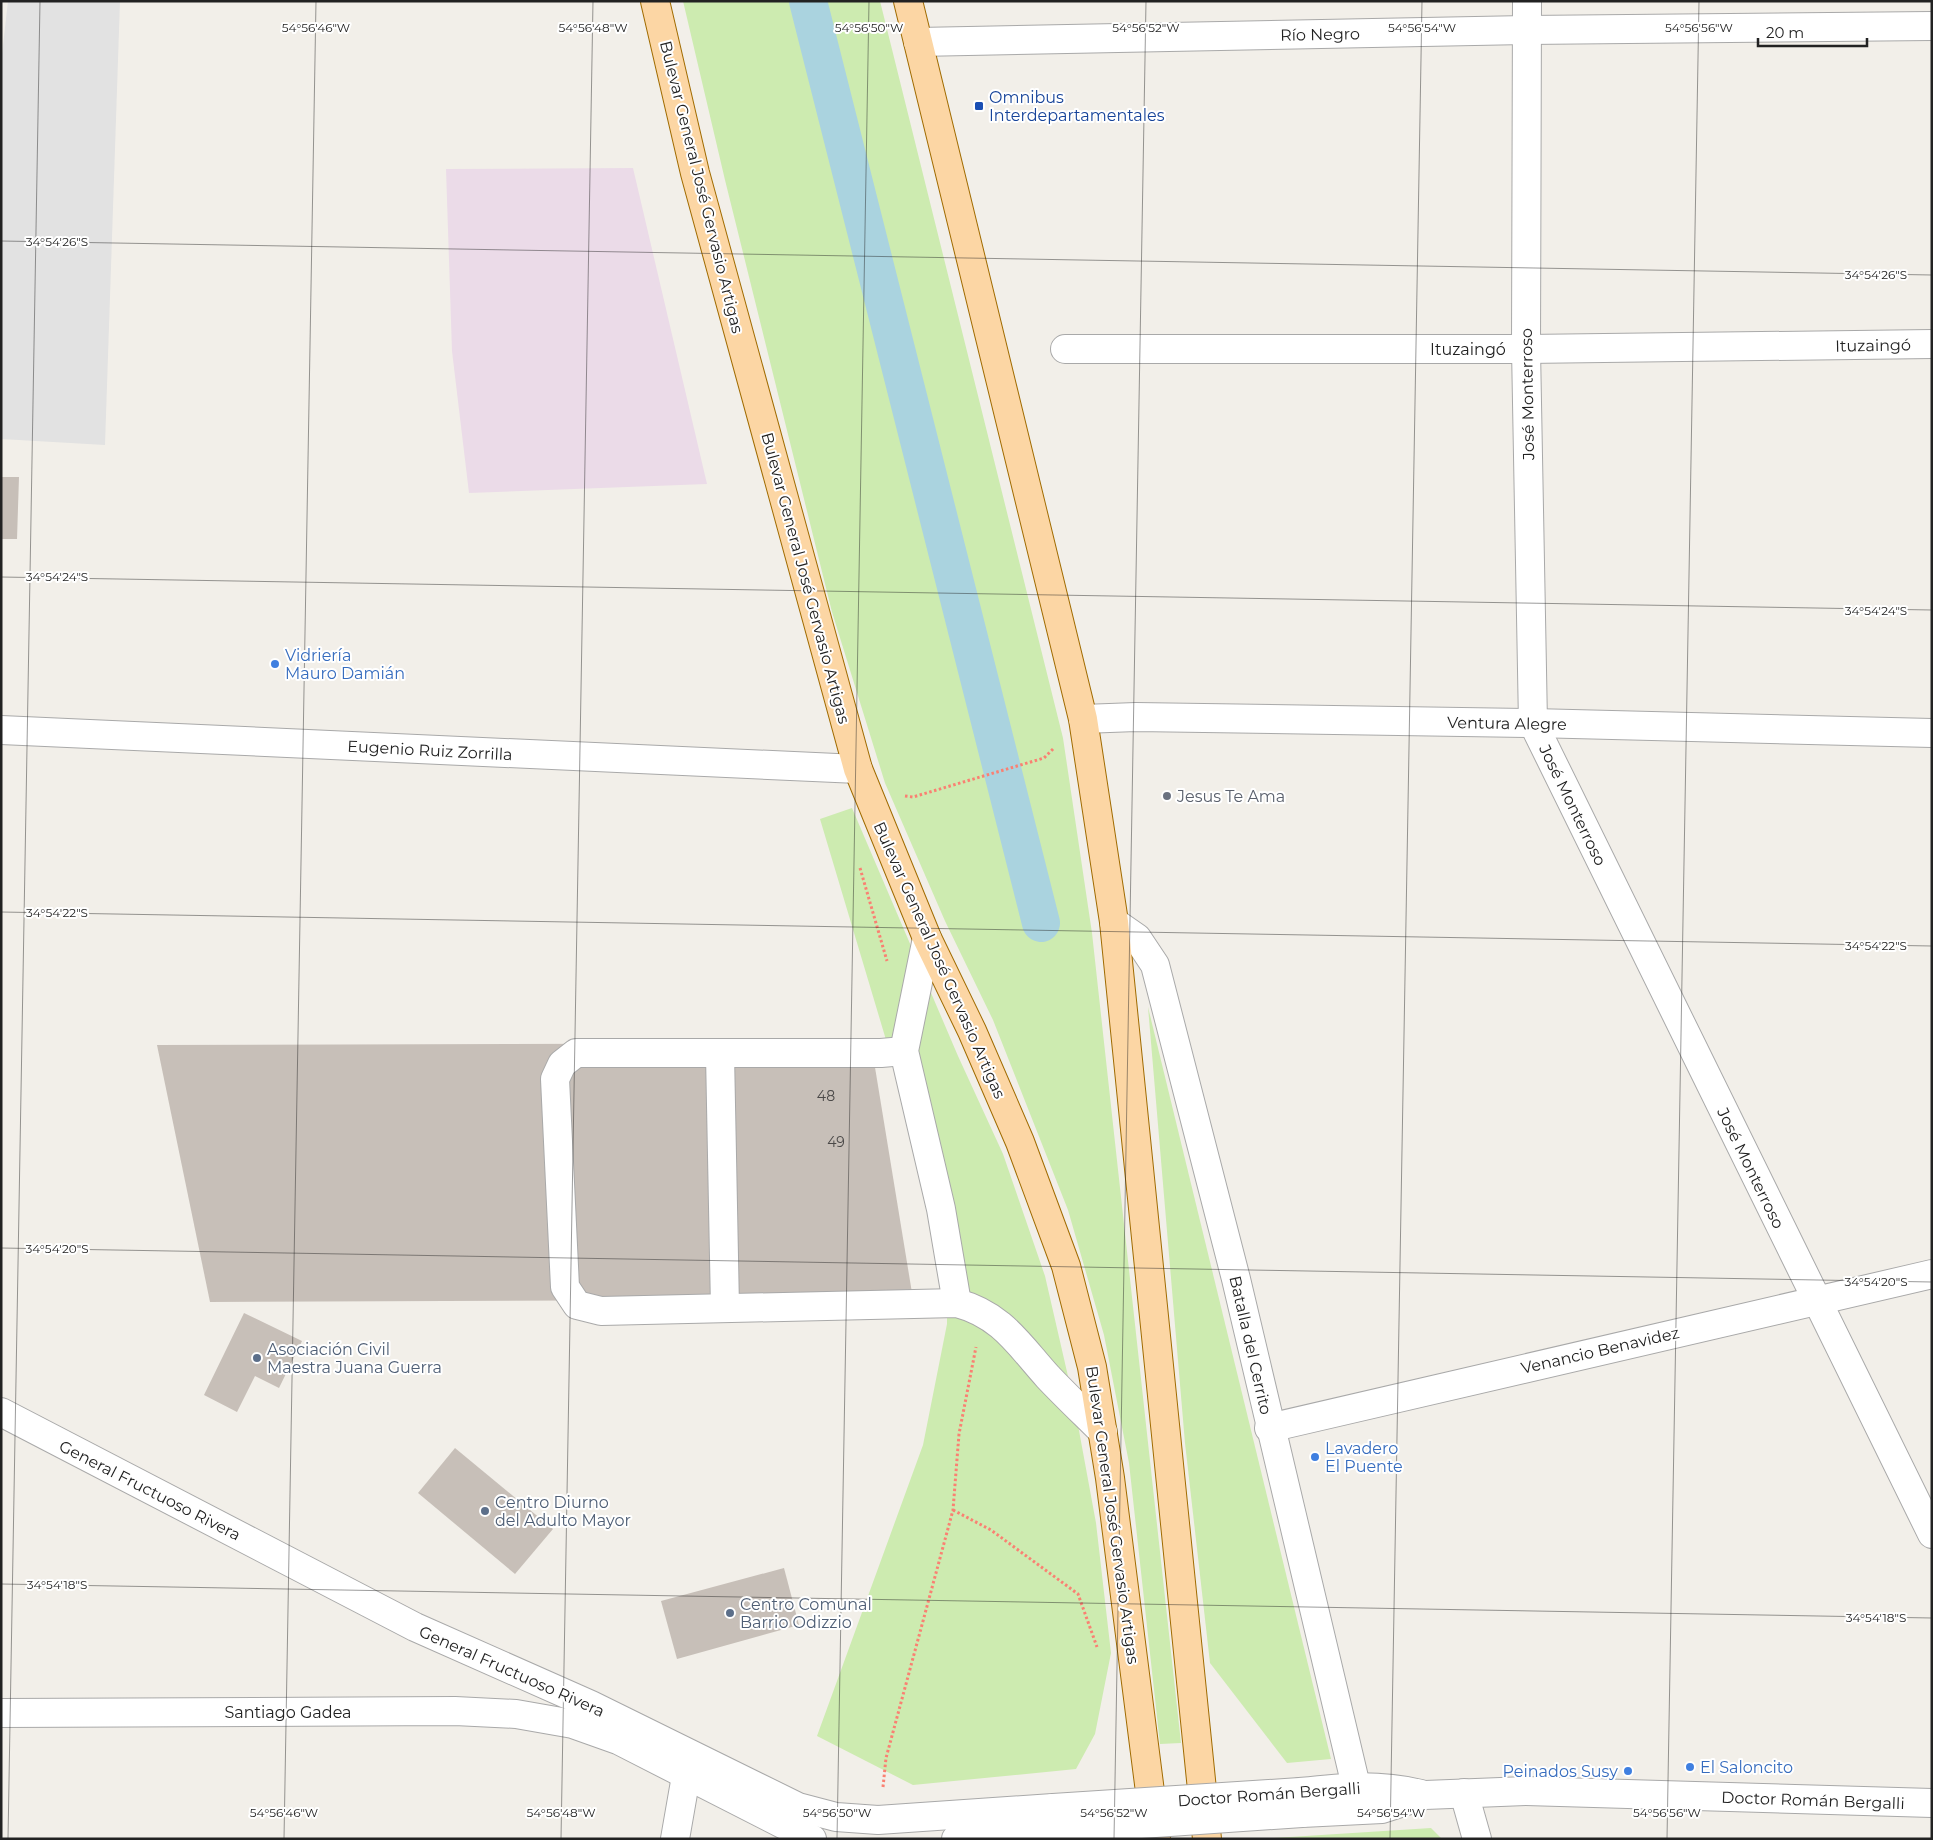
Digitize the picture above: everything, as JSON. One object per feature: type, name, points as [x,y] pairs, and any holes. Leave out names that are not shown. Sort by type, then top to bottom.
[{"type":"main road","name":"Bulevar General José Gervasio Artigas","points":[[655,1],[696,174],[858,768],[926,938],[972,1031],[1012,1125],[1066,1266],[1092,1367],[1103,1432],[1133,1647],[1156,1839]]},
{"type":"main road","points":[[908,1],[1083,719],[1114,922],[1207,1839]]},
{"type":"street","name":"José Monterroso","points":[[1526,1],[1526,349],[1533,723],[1815,1300],[1932,1534]]},
{"type":"street","name":"Río Negro","points":[[918,42],[1527,30],[1932,26]]},
{"type":"street","name":"Ituzaingó","points":[[1065,348],[1526,349],[1932,344]]},
{"type":"street","name":"Ventura Alegre","points":[[1083,719],[1136,717],[1533,723],[1932,733]]},
{"type":"street","name":"Eugenio Ruiz Zorrilla","points":[[1,730],[818,768],[858,768]]},
{"type":"street","name":"Batalla del Cerrito","points":[[1114,922],[1137,938],[1155,965],[1236,1278],[1356,1786]]},
{"type":"street","points":[[926,938],[904,1051],[941,1209],[957,1303]]},
{"type":"street","points":[[904,1051],[881,1053],[720,1054],[576,1053],[562,1064],[555,1079],[566,1287],[577,1305],[601,1311],[957,1303],[979,1310],[1015,1338],[1048,1376],[1103,1432]]},
{"type":"street","points":[[720,1054],[725,1308]]},
{"type":"street","name":"Venancio Benavidez","points":[[1270,1428],[1932,1274]]},
{"type":"street","name":"General Fructuoso Rivera","points":[[1,1412],[415,1627],[590,1705],[812,1839]]},
{"type":"street","name":"Santiago Gadea","points":[[1,1713],[454,1711],[516,1714],[573,1724]]},
{"type":"street","name":"General Fructuoso Rivera","points":[[573,1724],[798,1807],[836,1817],[878,1820],[1054,1819]]},
{"type":"street","points":[[675,1839],[691,1767]]},
{"type":"street","name":"Doctor Román Bergalli","points":[[1301,1803],[1356,1786],[1393,1788],[1425,1795]]},
{"type":"street","name":"Doctor Román Bergalli","points":[[1054,1819],[1301,1803],[1382,1809],[1425,1795],[1464,1792],[1526,1791],[1932,1803]]},
{"type":"street","points":[[1464,1792],[1477,1839]]},
{"type":"street","points":[[956,1839],[998,1837],[1054,1819]]},
{"type":"path","points":[[913,797],[1044,758]]},
{"type":"path","points":[[953,1510],[991,1530],[1078,1594],[1098,1650]]},
{"type":"shaded area","points":[[8,1],[120,1],[105,445],[1,439],[1,63]]},
{"type":"shaded area","points":[[633,168],[707,484],[469,493],[452,351],[446,169]]},
{"type":"green space","points":[[683,1],[880,1],[1063,738],[1092,933],[1181,1743],[1160,1744],[1129,1463],[1104,1335],[1068,1210],[993,1020],[945,921],[885,783],[832,612],[725,180]]},
{"type":"green space","points":[[852,808],[958,1056],[1003,1154],[1045,1276],[1073,1398],[1096,1523],[1111,1653],[1095,1734],[1076,1769],[913,1785],[817,1736],[923,1445],[947,1324],[947,1289],[898,1080],[820,819]]},
{"type":"green space","points":[[1148,1007],[1331,1759],[1287,1763],[1210,1663],[1185,1443]]},
{"type":"green space","points":[[1431,1828],[1442,1839],[1258,1839]]},
{"type":"building","points":[[1,477],[19,477],[17,539],[1,539]]},
{"type":"building","points":[[871,1043],[913,1299],[210,1302],[157,1045]]},
{"type":"building","name":"Asociación Civil Maestra Juana Guerra","points":[[244,1313],[302,1341],[279,1388],[255,1376],[237,1412],[204,1395]]},
{"type":"building","name":"Centro Diurno del Adulto Mayor","points":[[455,1448],[553,1529],[515,1574],[418,1493]]},
{"type":"building","name":"Centro Comunal Barrio Odizzio","points":[[784,1568],[799,1625],[677,1659],[661,1601]]},
{"type":"waterway","points":[[808,1],[1041,923]]},
{"type":"place","name":"Omnibus Interdepartamentales","points":[[979,106]]},
{"type":"place","name":"Vidriería Mauro Damián","points":[[275,664]]},
{"type":"place","name":"Jesus Te Ama","points":[[1167,796]]},
{"type":"place","name":"Asociación Civil Maestra Juana Guerra","points":[[257,1358]]},
{"type":"place","name":"Lavadero El Puente","points":[[1315,1457]]},
{"type":"place","name":"Centro Diurno del Adulto Mayor","points":[[485,1511]]},
{"type":"place","name":"Centro Comunal Barrio Odizzio","points":[[730,1613]]},
{"type":"place","name":"El Saloncito","points":[[1690,1767]]},
{"type":"place","name":"Peinados Susy","points":[[1628,1771]]}]
